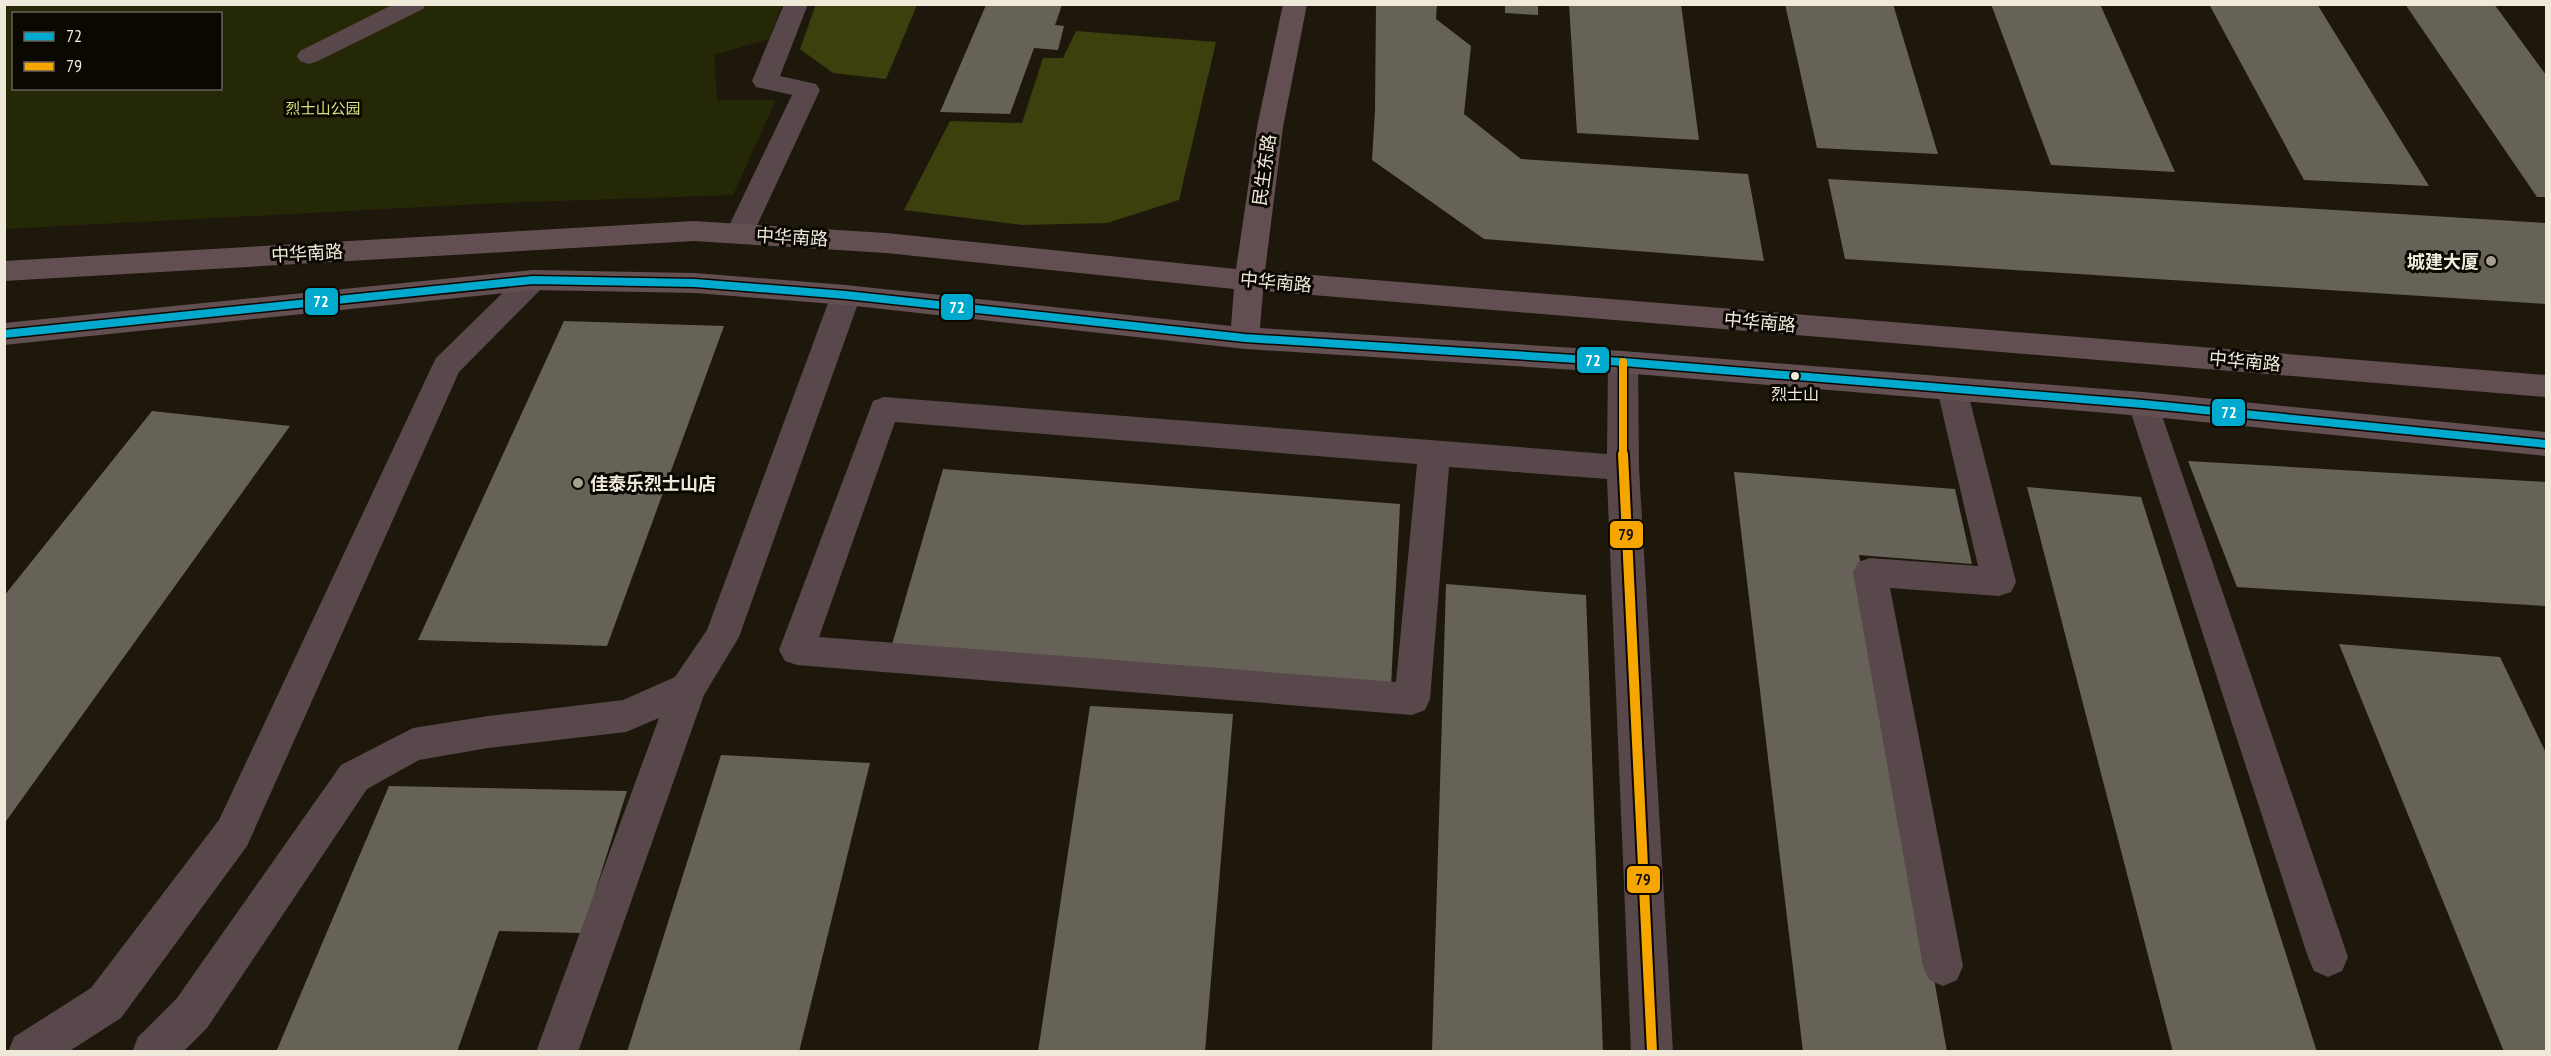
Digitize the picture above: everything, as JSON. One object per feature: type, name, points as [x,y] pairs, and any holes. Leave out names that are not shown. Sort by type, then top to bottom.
[{"type":"main road","name":"民生东路","points":[[1245,338],[1250,280],[1270,127],[1295,4]]},
{"type":"main road","name":"中华南路","points":[[4,271],[694,231],[886,243],[1250,280],[2547,386]]},
{"type":"main road","points":[[4,334],[533,280],[695,283],[846,295],[1245,338],[1623,362],[2143,404],[2547,444]]},
{"type":"street","points":[[309,56],[414,4]]},
{"type":"street","points":[[739,234],[807,90],[765,81],[796,4]]},
{"type":"street","points":[[29,1052],[106,1003],[233,833],[447,366],[533,280]]},
{"type":"street","points":[[557,1052],[688,688],[722,637],[846,295]]},
{"type":"street","points":[[1623,362],[1623,468],[1652,1052]]},
{"type":"street","points":[[1943,966],[1870,572],[2000,582],[1952,389]]},
{"type":"street","points":[[2143,404],[2328,957]]},
{"type":"street","points":[[1434,453],[1412,699],[796,650],[884,410],[1434,453],[1623,468]]},
{"type":"street","points":[[153,1052],[192,1013],[354,777],[413,745],[488,732],[626,716],[688,688]]},
{"type":"green space","points":[[816,4],[917,5],[886,79],[833,73],[800,49]]},
{"type":"green space","name":"烈士山公园","points":[[5,5],[782,5],[769,39],[714,55],[717,100],[776,100],[733,195],[499,203],[5,229]]},
{"type":"green space","points":[[1076,31],[1216,42],[1179,200],[1107,223],[1022,225],[904,210],[950,121],[1022,123],[1043,58],[1063,58]]},
{"type":"building","points":[[1376,4],[1437,4],[1436,19],[1471,46],[1464,114],[1521,159],[1748,174],[1764,261],[1484,239],[1372,160]]},
{"type":"building","points":[[1505,4],[1538,4],[1538,15],[1505,13]]},
{"type":"building","points":[[1569,4],[1681,4],[1699,140],[1577,133]]},
{"type":"building","points":[[1785,4],[1893,4],[1938,154],[1817,148]]},
{"type":"building","points":[[1991,4],[2100,4],[2175,172],[2051,165]]},
{"type":"building","points":[[2209,4],[2317,4],[2429,186],[2304,180]]},
{"type":"building","points":[[2405,4],[2494,4],[2546,75],[2546,197],[2537,197]]},
{"type":"building","points":[[986,5],[1062,5],[1055,25],[1064,26],[1058,50],[1034,48],[1010,114],[940,112]]},
{"type":"building","points":[[1828,179],[2546,223],[2546,304],[1845,259]]},
{"type":"building","name":"佳泰乐烈士山店","points":[[564,321],[724,326],[607,646],[418,640]]},
{"type":"building","points":[[152,411],[290,426],[4,824],[4,596]]},
{"type":"building","points":[[2188,461],[2546,482],[2546,606],[2237,587]]},
{"type":"building","points":[[943,469],[1400,504],[1391,687],[891,648]]},
{"type":"building","points":[[1734,472],[1955,489],[1972,564],[1859,555],[1947,1052],[1803,1052]]},
{"type":"building","points":[[2027,487],[2141,497],[2317,1052],[2173,1052]]},
{"type":"building","points":[[1446,584],[1586,595],[1603,1052],[1432,1052]]},
{"type":"building","points":[[2339,644],[2500,657],[2546,753],[2546,1052],[2504,1052]]},
{"type":"building","points":[[1090,706],[1233,714],[1205,1052],[1038,1052]]},
{"type":"building","points":[[721,755],[870,763],[799,1052],[627,1052]]},
{"type":"building","points":[[389,786],[627,791],[582,933],[499,931],[457,1052],[276,1052]]},
{"type":"transit line","name":"72","points":[[4,334],[533,280],[695,283],[846,295],[1245,338],[1623,362],[2143,404],[2546,444]]},
{"type":"transit line","name":"79","points":[[1623,362],[1623,468],[1652,1052]]},
{"type":"place","name":"城建大厦","points":[[2491,261]]},
{"type":"place","name":"烈士山","points":[[1795,376]]},
{"type":"place","name":"佳泰乐烈士山店","points":[[578,483]]}]
